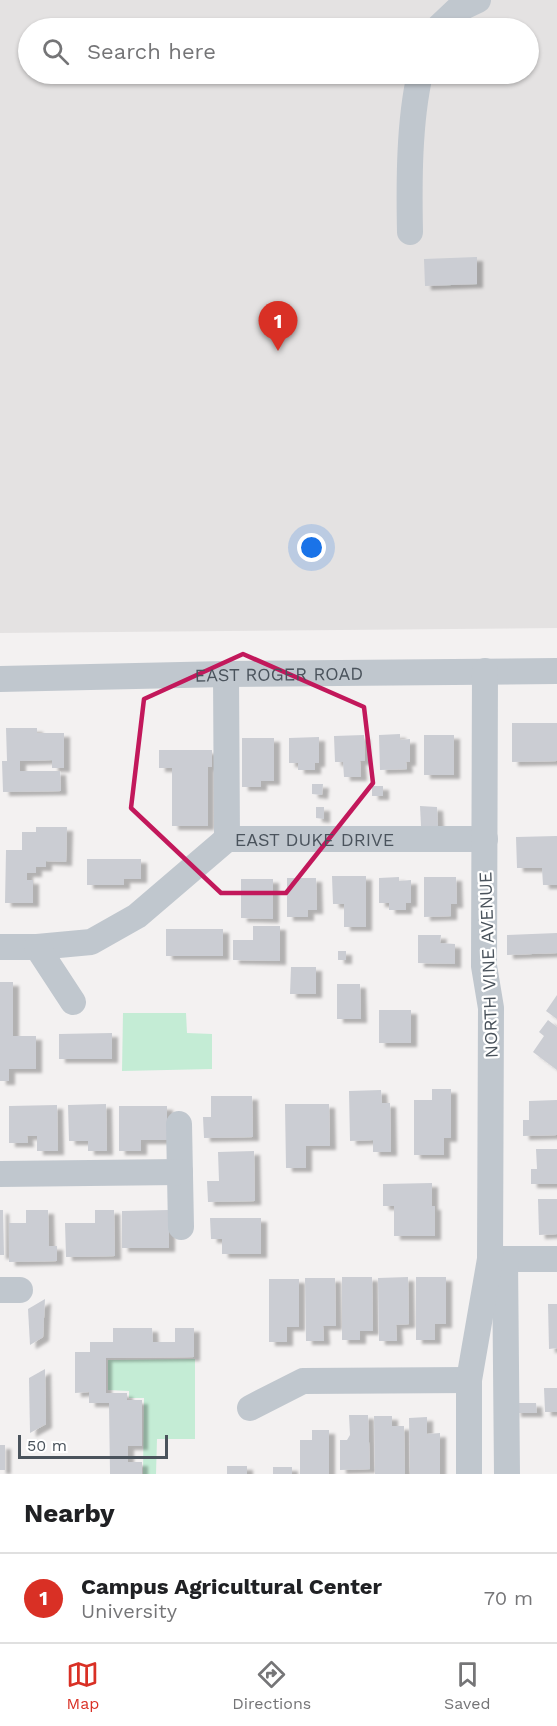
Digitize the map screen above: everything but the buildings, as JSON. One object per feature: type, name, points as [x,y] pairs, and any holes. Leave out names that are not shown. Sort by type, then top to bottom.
[{"type":"street","points":[[449,18],[457,10],[478,0]]},
{"type":"street","points":[[411,232],[410,196],[415,95],[418,84]]},
{"type":"street","name":"NORTH VINE AVENUE","points":[[484,671],[484,966],[491,1008],[498,1259]]},
{"type":"street","name":"EAST ROGER ROAD","points":[[0,679],[557,671]]},
{"type":"street","points":[[226,674],[227,839]]},
{"type":"street","name":"EAST DUKE DRIVE","points":[[0,947],[37,947],[91,942],[137,916],[227,839],[484,838]]},
{"type":"street","points":[[37,947],[73,1002]]},
{"type":"street","points":[[179,1124],[181,1227]]},
{"type":"street","points":[[0,1174],[180,1172]]},
{"type":"street","points":[[498,1259],[557,1259]]},
{"type":"street","points":[[469,1474],[469,1380],[498,1259]]},
{"type":"street","points":[[498,1259],[507,1474]]},
{"type":"street","points":[[250,1408],[303,1381],[469,1380]]},
{"type":"highlighted area","points":[[243,654],[364,707],[373,783],[286,893],[221,893],[131,808],[144,699]]},
{"type":"shaded area","points":[[0,0],[557,0],[557,628],[0,633]]},
{"type":"green space","points":[[123,1013],[186,1013],[187,1033],[212,1034],[212,1069],[122,1071]]},
{"type":"green space","points":[[195,1359],[195,1439],[157,1439],[156,1474],[143,1474],[144,1398],[129,1398],[129,1391],[108,1390],[108,1360]]},
{"type":"place","name":"Campus Agricultural Center","points":[[278,351]]}]
